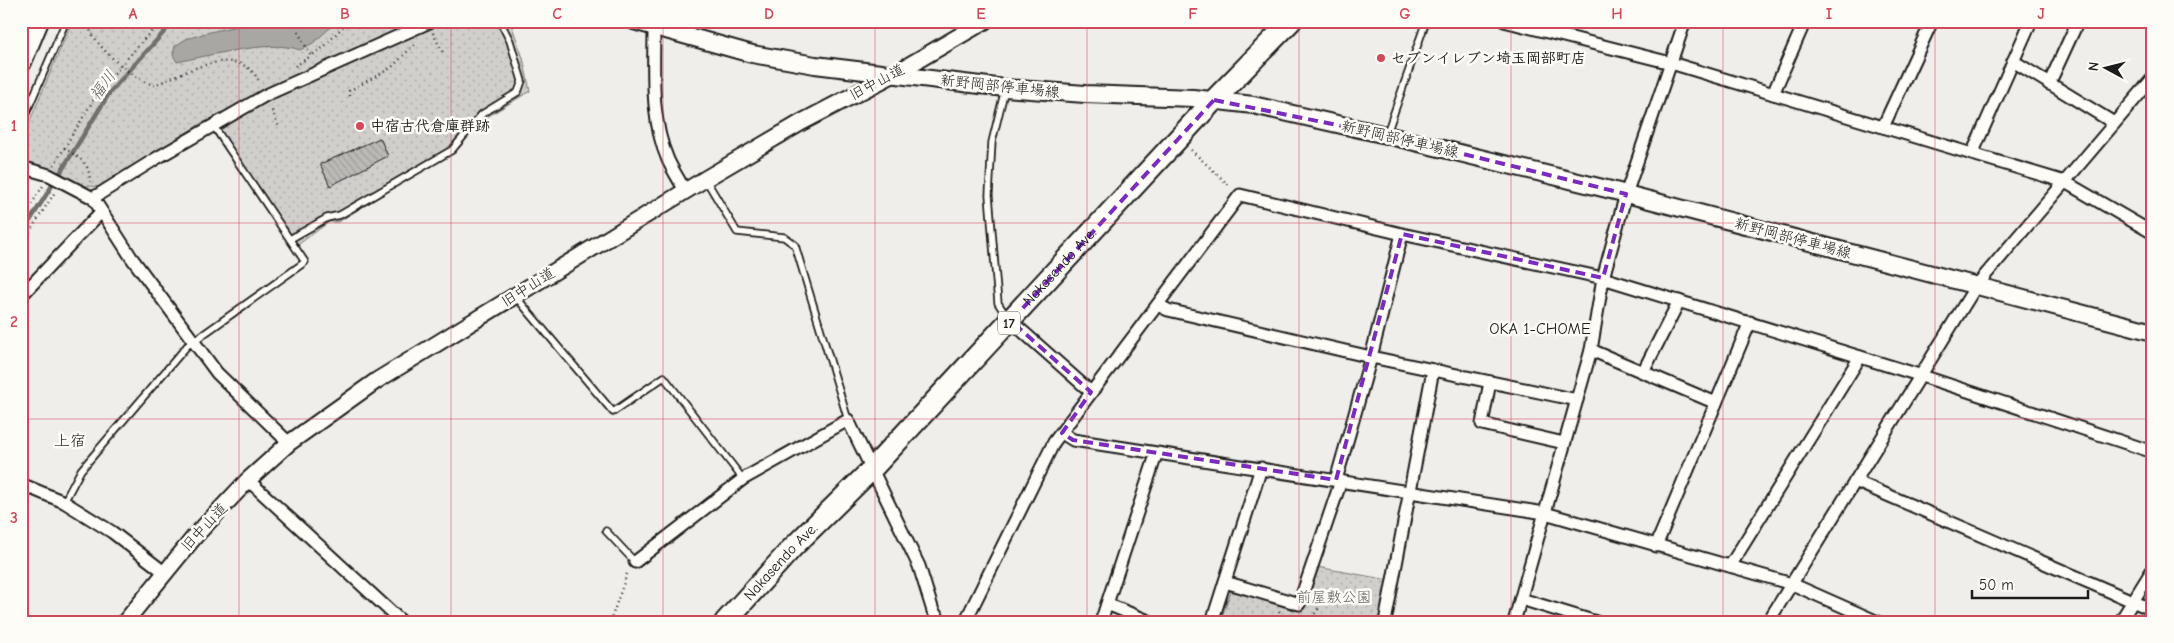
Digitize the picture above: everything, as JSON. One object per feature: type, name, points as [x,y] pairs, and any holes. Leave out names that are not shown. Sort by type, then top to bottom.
[{"type":"highway","points":[[21,27],[23,21]]},
{"type":"highway","points":[[21,62],[38,21]]},
{"type":"highway","name":"Nakasendo Ave.","points":[[724,622],[792,548],[872,470],[1214,100],[1291,21]]},
{"type":"main road","name":"新野岡部停車場線","points":[[634,21],[752,54],[815,65],[1005,88],[1214,100],[1253,105],[1386,135],[1626,194],[2153,332]]},
{"type":"street","name":"旧中山道","points":[[125,622],[164,572],[248,480],[289,443],[376,382],[705,178],[802,122],[894,74],[985,21]]},
{"type":"street","points":[[1504,21],[1547,27],[2066,182],[2153,233]]},
{"type":"street","points":[[1514,622],[1591,350],[1603,278],[1626,194],[1685,21]]},
{"type":"street","points":[[1773,94],[1805,21]]},
{"type":"street","points":[[1883,127],[1932,21]]},
{"type":"street","points":[[1972,154],[2031,21]]},
{"type":"street","points":[[2049,84],[2078,21]]},
{"type":"street","points":[[93,198],[266,95],[427,24]]},
{"type":"street","points":[[654,27],[657,127],[668,160],[685,191]]},
{"type":"street","points":[[2013,61],[2114,123]]},
{"type":"street","points":[[1768,622],[1919,375],[1976,286],[2153,78]]},
{"type":"street","points":[[21,167],[49,175],[93,198],[100,213],[192,342],[229,386],[289,443]]},
{"type":"street","points":[[965,622],[1054,442],[1240,195],[1402,234],[1603,278],[1919,375],[2153,452]]},
{"type":"street","points":[[21,296],[100,213]]},
{"type":"street","points":[[1225,582],[1299,604],[1339,481],[1402,234]]},
{"type":"street","points":[[1643,372],[1679,301]]},
{"type":"street","points":[[1158,305],[1168,310],[1371,357],[1576,400]]},
{"type":"street","points":[[1010,321],[1091,392]]},
{"type":"street","points":[[1656,546],[1750,322]]},
{"type":"street","points":[[1591,350],[1716,403]]},
{"type":"street","points":[[1730,566],[1860,357]]},
{"type":"street","points":[[1385,622],[1432,370]]},
{"type":"street","points":[[1490,382],[1482,424],[1564,443]]},
{"type":"street","points":[[635,562],[743,479],[848,420],[919,566],[939,621]]},
{"type":"street","points":[[1062,433],[1073,440],[1156,455],[1261,468],[1545,514],[1792,584],[1878,622]]},
{"type":"street","points":[[1101,622],[1156,455]]},
{"type":"street","points":[[1212,622],[1261,468]]},
{"type":"street","points":[[248,480],[402,622]]},
{"type":"street","points":[[1855,481],[2153,610]]},
{"type":"street","points":[[21,484],[64,502],[112,532],[164,572]]},
{"type":"street","points":[[2120,622],[2153,569]]},
{"type":"street","points":[[1521,598],[1596,622]]},
{"type":"street","points":[[1107,604],[1151,622]]},
{"type":"lane","points":[[21,125],[66,21]]},
{"type":"lane","points":[[290,239],[328,218],[340,215],[452,150],[482,114],[518,92],[522,81],[510,41],[500,21]]},
{"type":"lane","points":[[1386,135],[1426,21]]},
{"type":"lane","points":[[1005,88],[992,142],[990,196],[998,303],[1010,321]]},
{"type":"lane","points":[[64,502],[80,470],[192,342],[306,262],[214,125]]},
{"type":"lane","points":[[705,178],[737,232],[784,237],[794,246],[848,420]]},
{"type":"lane","points":[[515,296],[613,412],[664,377],[743,479]]},
{"type":"lane","points":[[606,531],[635,562]]},
{"type":"path","points":[[87,21],[90,32],[122,67],[132,75],[154,85],[218,61],[232,61],[243,64],[255,74],[279,127]]},
{"type":"path","points":[[51,170],[66,149],[99,91],[122,67],[160,21]]},
{"type":"path","points":[[298,32],[311,56],[324,47],[348,21]]},
{"type":"path","points":[[427,24],[443,53]]},
{"type":"path","points":[[350,96],[349,91],[380,75],[403,57],[420,38],[427,24]]},
{"type":"path","points":[[66,149],[88,165],[90,186]]},
{"type":"path","points":[[1190,150],[1240,195]]},
{"type":"path","points":[[21,221],[46,180]]},
{"type":"path","points":[[21,245],[58,186]]},
{"type":"path","points":[[610,622],[628,569],[635,562]]},
{"type":"highlighted area","points":[[1214,100],[1386,135],[1626,194],[1603,278],[1402,234],[1336,480],[1156,455],[1073,440],[1062,433],[1091,392],[1011,321]]},
{"type":"green space","points":[[72,21],[510,21],[523,58],[530,91],[482,120],[458,149],[338,222],[329,222],[292,249],[205,121],[98,187],[80,185],[46,168],[21,161],[21,142]]},
{"type":"green space","name":"前屋敷公園","points":[[1317,567],[1389,580],[1381,622],[1220,622],[1232,588],[1302,609]]},
{"type":"shaded area","points":[[260,21],[338,21],[313,43],[300,50],[288,47],[257,47],[177,62],[173,55],[175,46],[186,39]]},
{"type":"building","points":[[380,138],[388,156],[330,186],[320,164]]},
{"type":"waterway","name":"福川","points":[[60,173],[110,92],[174,21]]},
{"type":"waterway","name":"福川","points":[[21,235],[53,184]]},
{"type":"place","name":"セブンイレブン埼玉岡部町店","points":[[1381,58]]},
{"type":"place","name":"中宿古代倉庫群跡","points":[[360,126]]},
{"type":"district","name":"OKA 1-CHOME","points":[[1540,328]]},
{"type":"district","name":"上宿","points":[[70,440]]}]
